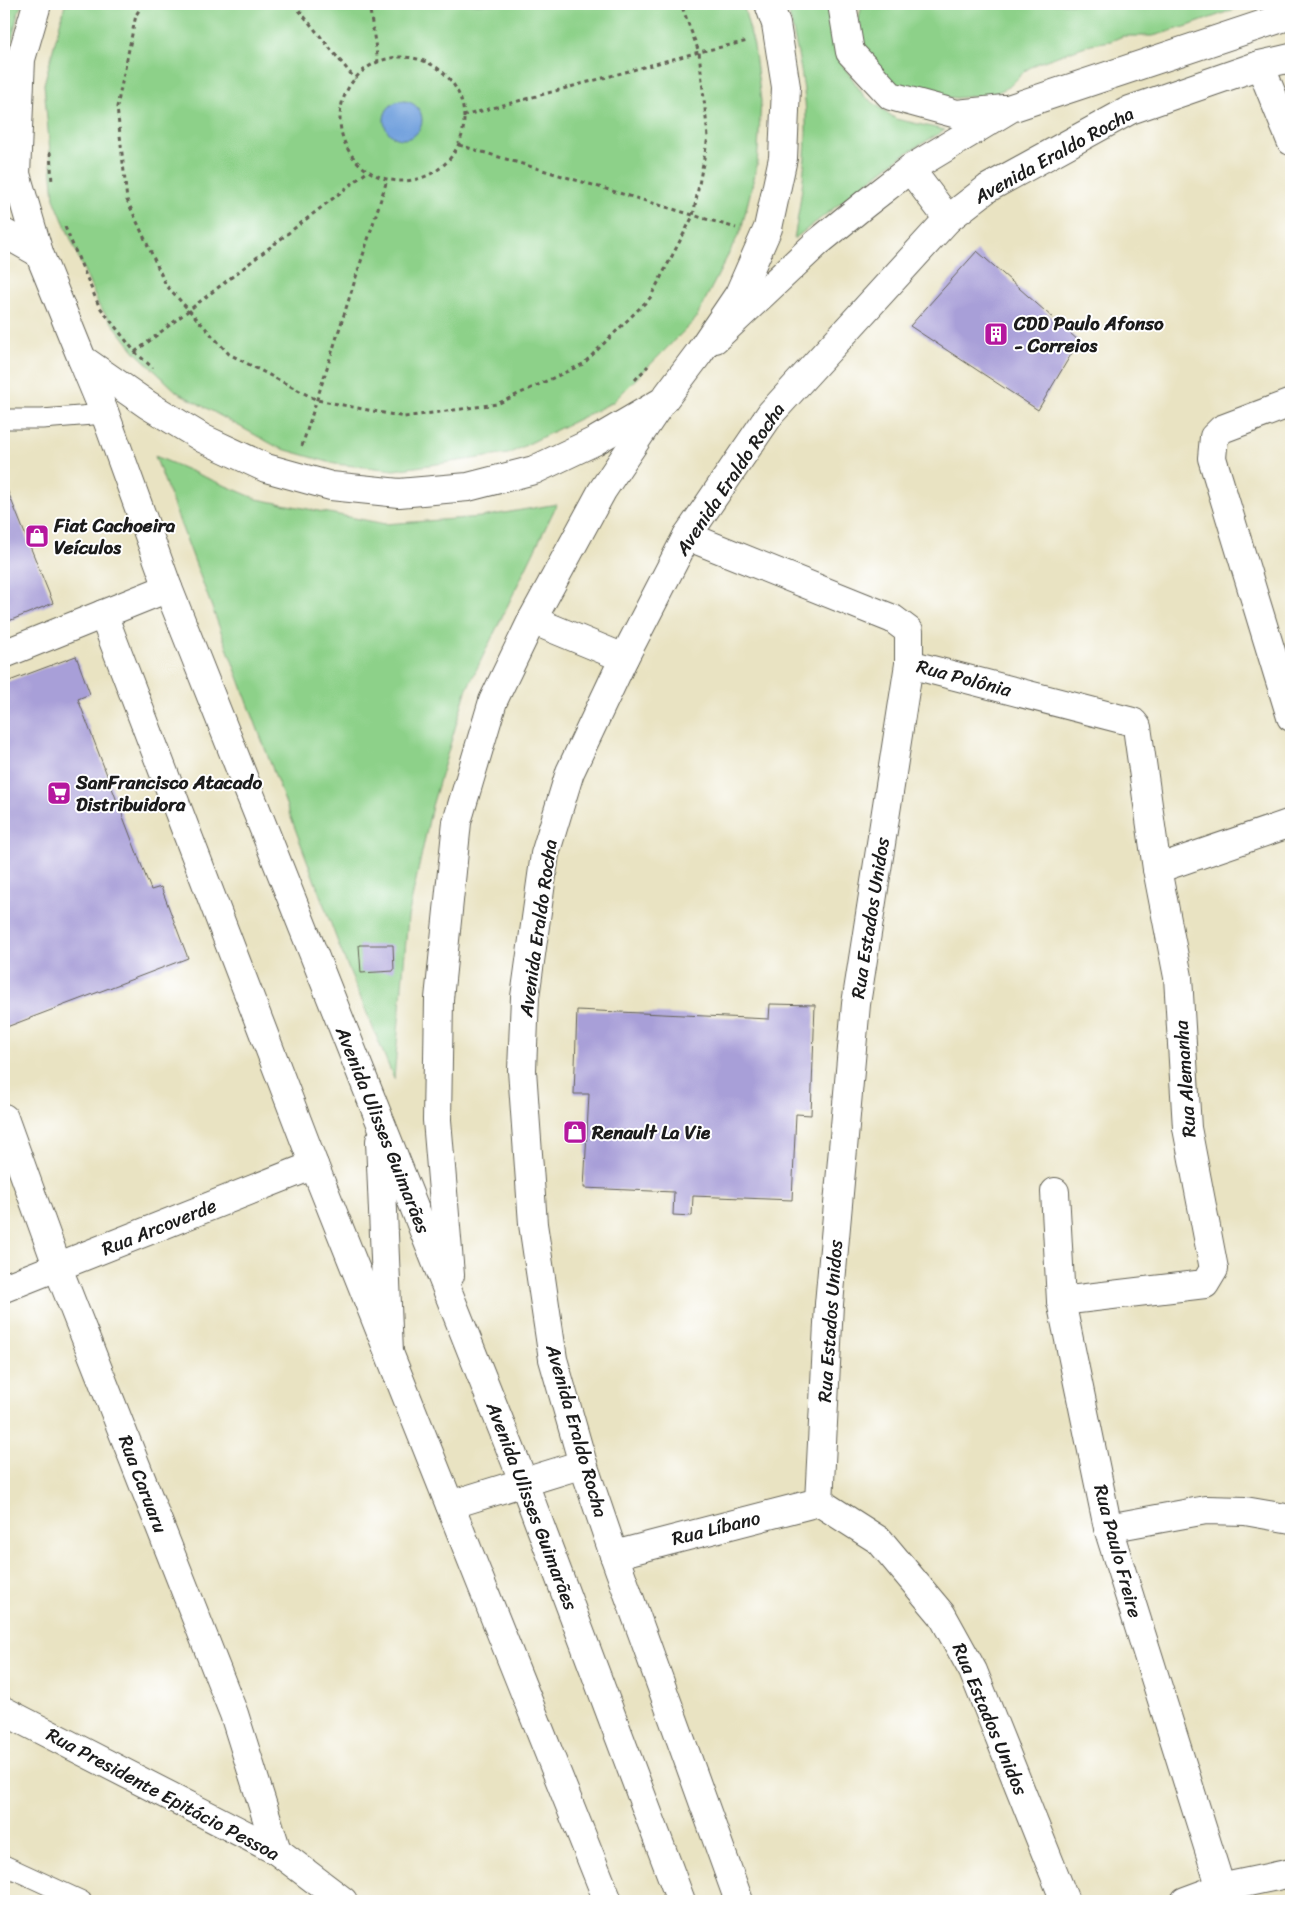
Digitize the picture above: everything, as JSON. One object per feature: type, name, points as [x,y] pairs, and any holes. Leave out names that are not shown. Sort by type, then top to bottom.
[{"type":"street","points":[[16,174],[21,60],[37,4]]},
{"type":"street","points":[[453,1301],[437,1120],[439,999],[458,822],[493,701],[532,620],[602,491],[662,401],[699,353],[739,294],[768,228],[784,158],[786,87],[776,24],[769,4]]},
{"type":"street","points":[[842,4],[850,52],[890,96],[957,114],[1012,108]]},
{"type":"street","points":[[699,353],[817,244],[910,169],[1012,108],[1280,13]]},
{"type":"street","name":"Avenida Eraldo Rocha","points":[[740,1901],[614,1554],[583,1464],[553,1359],[533,1224],[522,1070],[525,997],[545,854],[570,772],[624,658],[687,536],[771,413],[948,219],[988,188],[1130,110],[1260,65],[1291,58]]},
{"type":"street","points":[[1260,65],[1291,141]]},
{"type":"street","points":[[4,139],[16,174]]},
{"type":"street","points":[[910,169],[948,219]]},
{"type":"street","name":"Avenida Ulisses Guimarães","points":[[16,174],[39,253],[105,414],[168,588],[524,1483],[681,1901]]},
{"type":"street","points":[[4,233],[39,253]]},
{"type":"street","points":[[82,359],[148,406],[204,439],[266,468],[331,486],[399,493],[468,487],[534,470],[595,441],[662,401]]},
{"type":"street","points":[[1291,403],[1222,428],[1214,437],[1212,458],[1291,717]]},
{"type":"street","name":"Rua Polônia","points":[[687,536],[893,619],[909,631],[909,664],[1133,722],[1137,727]]},
{"type":"street","points":[[4,654],[168,588]]},
{"type":"street","points":[[103,614],[314,1165],[608,1901]]},
{"type":"street","points":[[532,620],[624,658]]},
{"type":"street","name":"Rua Estados Unidos","points":[[909,664],[856,1004],[829,1304],[819,1502],[880,1541],[942,1615],[973,1672],[1065,1901]]},
{"type":"street","name":"Rua Alemanha","points":[[1061,1301],[1205,1284],[1214,1269],[1187,1128],[1178,977],[1157,870],[1137,727]]},
{"type":"street","points":[[1157,870],[1291,823]]},
{"type":"street","name":"Rua Caruaru","points":[[4,1118],[58,1268],[234,1714],[277,1851]]},
{"type":"street","points":[[379,1122],[389,1352]]},
{"type":"street","name":"Rua Arcoverde","points":[[4,1288],[314,1165]]},
{"type":"street","name":"Rua Paulo Freire","points":[[1055,1192],[1061,1301],[1108,1528],[1222,1895]]},
{"type":"street","points":[[450,1505],[583,1464]]},
{"type":"street","name":"Rua Líbano","points":[[614,1554],[819,1502]]},
{"type":"street","points":[[1108,1528],[1206,1510],[1245,1510],[1291,1518]]},
{"type":"street","name":"Rua Presidente Epitácio Pessoa","points":[[4,1711],[277,1851],[343,1901]]},
{"type":"street","points":[[1185,1901],[1222,1895],[1291,1873]]},
{"type":"lane","points":[[4,419],[42,419],[105,414]]},
{"type":"lane","points":[[4,1865],[82,1901]]},
{"type":"path","points":[[143,4],[136,16],[116,107],[127,200],[166,285],[230,354],[317,400],[404,417],[497,404],[583,364],[650,298],[694,216],[708,137],[699,52],[681,4]]},
{"type":"path","points":[[294,4],[355,79]]},
{"type":"path","points":[[368,4],[378,63]]},
{"type":"path","points":[[463,116],[699,52],[753,40]]},
{"type":"path","points":[[407,57],[427,62],[443,73],[456,88],[463,106],[464,126],[459,145],[447,163],[429,175],[408,181],[387,180],[368,172],[352,156],[342,138],[339,116],[344,95],[355,79],[370,66],[378,63],[388,59],[407,57]]},
{"type":"path","points":[[459,145],[741,230]]},
{"type":"path","points":[[50,151],[53,190]]},
{"type":"path","points":[[135,352],[368,172]]},
{"type":"path","points":[[295,476],[300,454],[387,180]]},
{"type":"path","points":[[65,226],[100,306],[135,352],[156,372]]},
{"type":"path","points":[[633,381],[654,361]]},
{"type":"green space","points":[[4,4],[22,4],[18,13],[4,77]]},
{"type":"green space","points":[[65,4],[743,4],[754,46],[761,101],[757,166],[741,230],[695,320],[613,402],[508,454],[394,470],[335,464],[279,448],[177,392],[135,352],[99,306],[54,199],[44,84]]},
{"type":"green space","points":[[787,4],[832,4],[832,21],[838,58],[864,96],[896,119],[945,130],[900,157],[794,239],[803,179],[806,117],[802,74]]},
{"type":"green space","points":[[862,4],[1249,4],[1188,26],[1153,36],[1123,36],[1111,41],[1091,44],[1038,63],[1026,70],[1009,87],[998,92],[956,98],[913,94],[893,86],[864,51],[858,23]]},
{"type":"green space","points":[[155,456],[257,499],[385,524],[481,517],[557,504],[466,691],[432,806],[408,917],[394,1079],[340,948]]},
{"type":"water","points":[[403,101],[410,102],[416,107],[421,113],[421,127],[416,133],[410,138],[403,139],[396,138],[390,133],[385,127],[384,120],[385,113],[390,107],[396,102]]},
{"type":"building","name":"CDD Paulo Afonso - Correios","points":[[977,251],[1079,341],[1038,410],[910,326]]},
{"type":"building","points":[[4,482],[53,603],[4,623]]},
{"type":"building","name":"SanFrancisco Atacado Distribuidora","points":[[76,656],[90,694],[78,699],[151,890],[161,887],[188,958],[4,1028],[4,683]]},
{"type":"building","points":[[359,945],[393,945],[394,971],[361,973]]},
{"type":"building","points":[[770,1004],[815,1005],[811,1115],[796,1114],[792,1200],[693,1196],[692,1216],[673,1215],[674,1192],[584,1188],[589,1094],[574,1094],[577,1010],[769,1019]]},
{"type":"place","name":"CDD Paulo Afonso - Correios","points":[[996,334]]},
{"type":"place","name":"Fiat Cachoeira Veículos","points":[[37,536]]},
{"type":"place","name":"SanFrancisco Atacado Distribuidora","points":[[59,793]]},
{"type":"place","name":"Renault La Vie","points":[[575,1132]]}]
